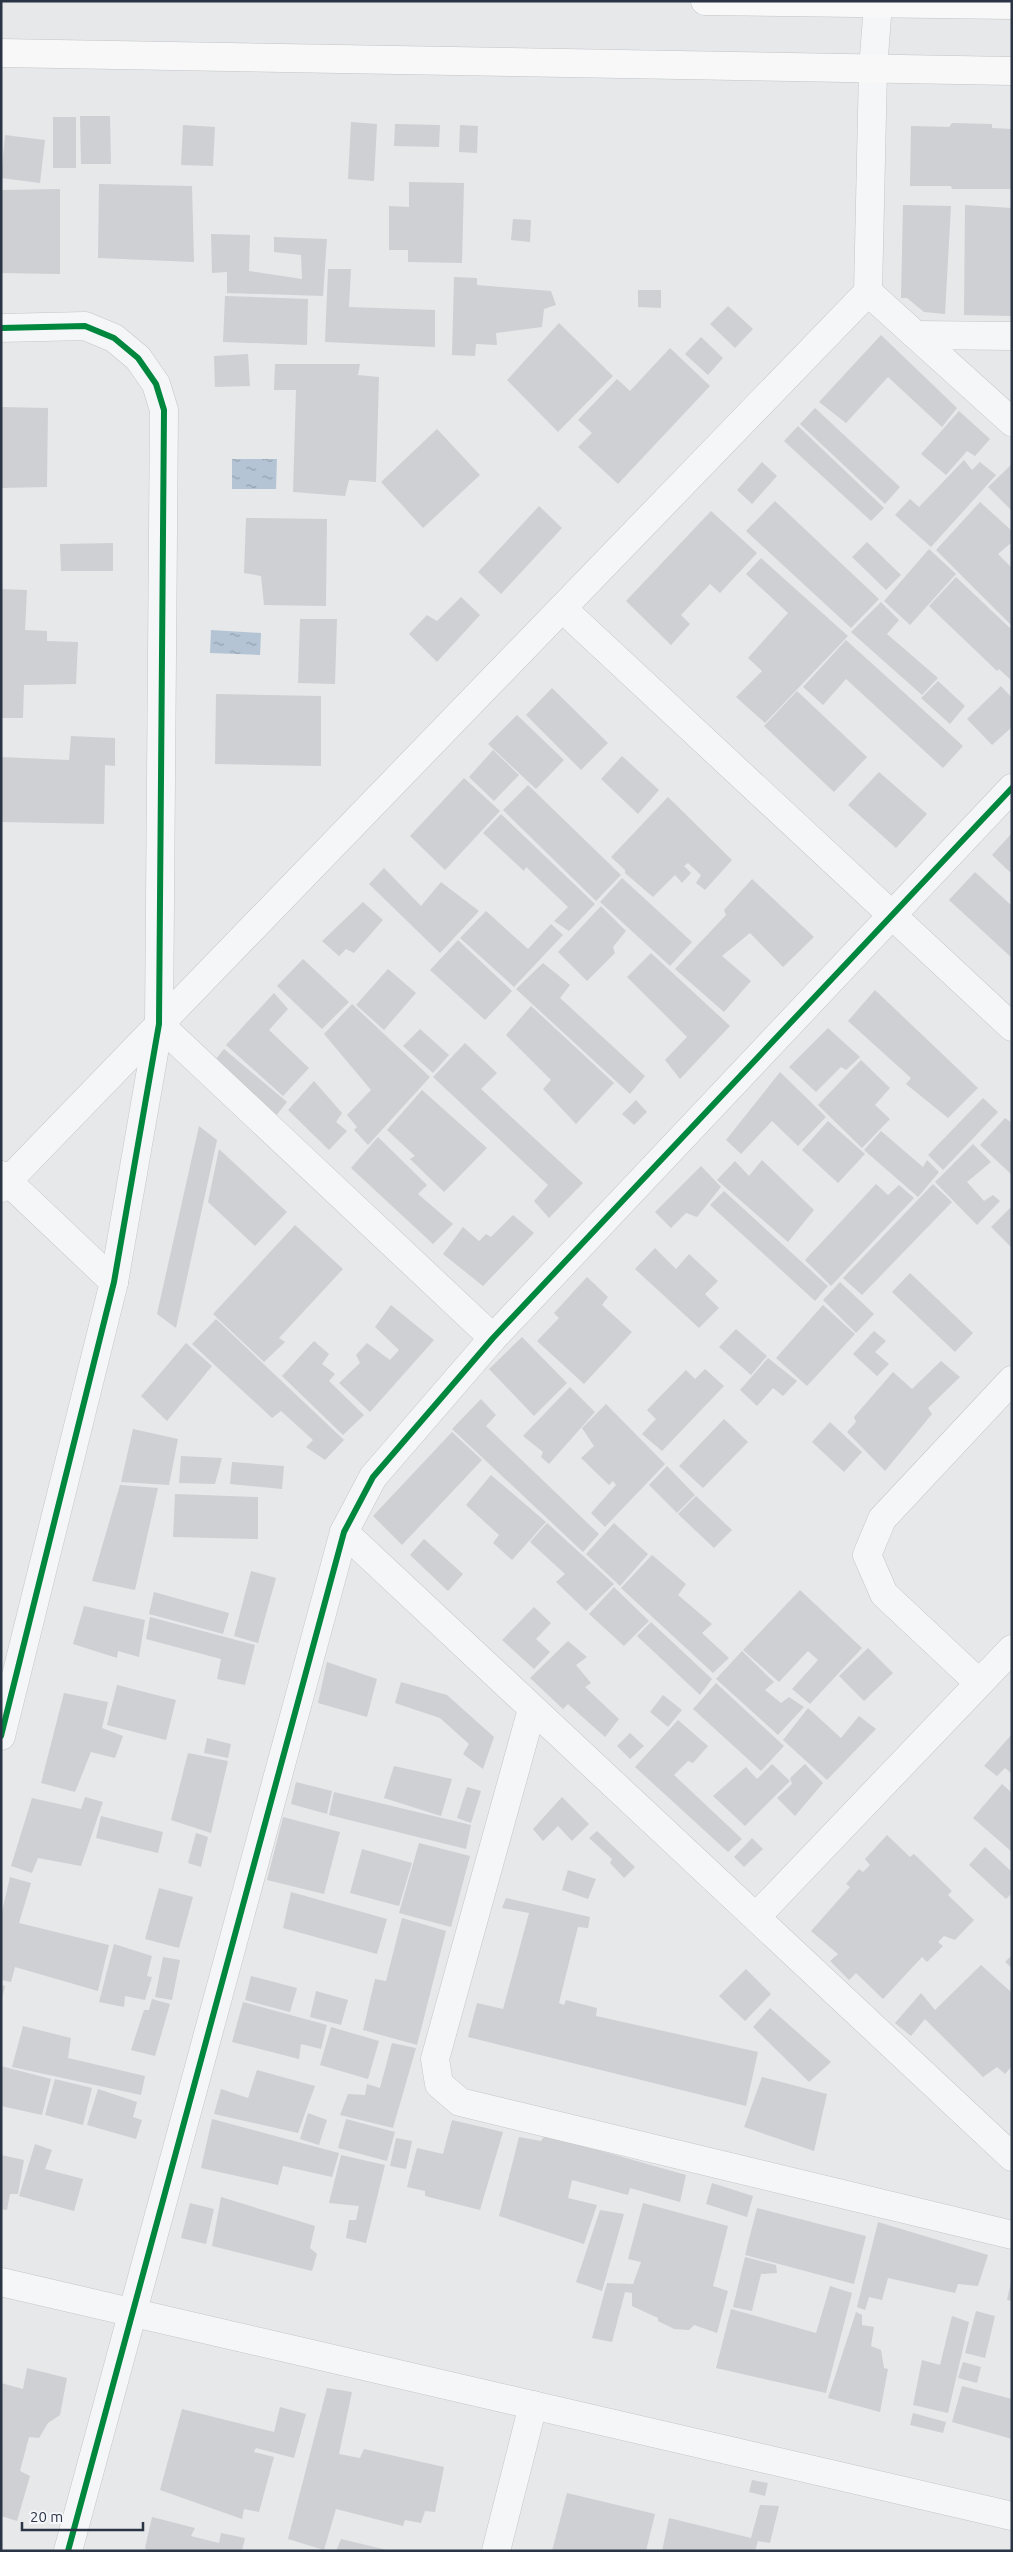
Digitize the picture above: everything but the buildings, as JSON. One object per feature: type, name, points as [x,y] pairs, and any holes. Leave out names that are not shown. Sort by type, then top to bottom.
[{"type":"main road","points":[[705,1],[1012,5]]},
{"type":"main road","points":[[1,52],[1012,71]]},
{"type":"street","points":[[114,1282],[3,1181],[159,1024],[868,292],[873,69],[878,4]]},
{"type":"street","points":[[868,292],[1012,422]]},
{"type":"street","points":[[1,328],[85,326],[114,338],[138,358],[156,384],[164,410],[159,1024],[114,1282],[1,1736]]},
{"type":"street","points":[[916,335],[1012,336]]},
{"type":"street","points":[[562,608],[1012,1027]]},
{"type":"street","points":[[68,2551],[344,1532],[373,1477],[493,1338],[1012,788]]},
{"type":"street","points":[[159,1024],[493,1338]]},
{"type":"street","points":[[979,1683],[884,1594],[867,1555],[882,1519],[1012,1380]]},
{"type":"street","points":[[344,1532],[1012,2157]]},
{"type":"street","points":[[756,1917],[1012,1649]]},
{"type":"street","points":[[532,1709],[435,2059],[439,2084],[460,2102],[1012,2235]]},
{"type":"street","points":[[1,2282],[1012,2516]]},
{"type":"street","points":[[496,2551],[533,2405]]},
{"type":"water","points":[[232,459],[277,459],[276,489],[232,489]]},
{"type":"water","points":[[211,630],[261,633],[260,655],[210,653]]},
{"type":"cycle path","points":[[1,328],[85,326],[114,338],[138,358],[156,384],[164,410],[159,1024],[114,1282],[1,1736]]},
{"type":"cycle path","points":[[68,2551],[344,1532],[373,1477],[493,1338],[1012,788]]}]
